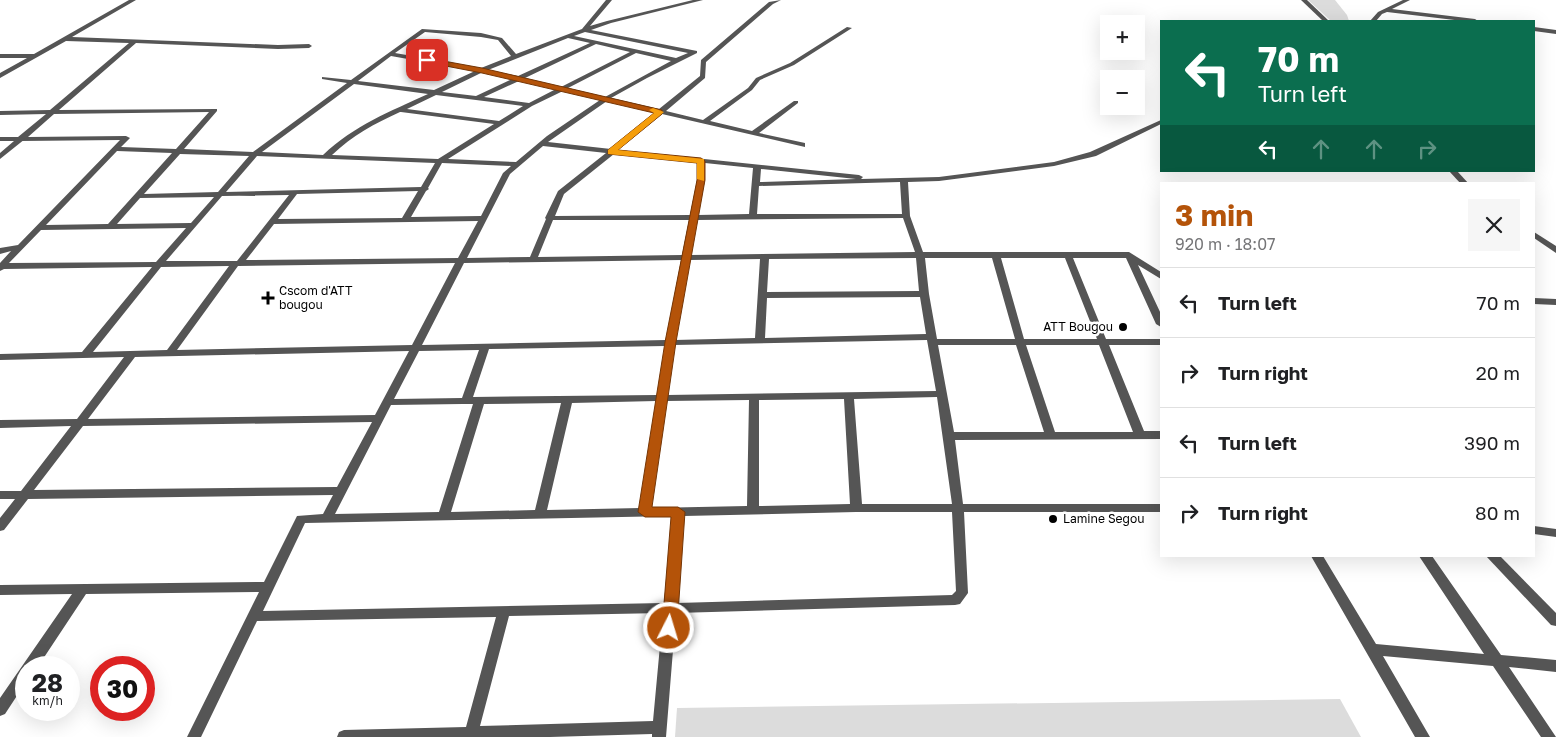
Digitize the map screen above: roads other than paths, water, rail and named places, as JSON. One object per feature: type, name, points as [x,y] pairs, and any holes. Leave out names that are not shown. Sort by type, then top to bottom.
[{"type":"street","points":[[0,76],[133,0]]},
{"type":"street","points":[[584,30],[609,0]]},
{"type":"street","points":[[324,158],[340,143],[361,128],[482,70],[584,30],[700,0]]},
{"type":"street","points":[[533,259],[561,193],[703,77],[703,61],[771,3],[778,0]]},
{"type":"street","points":[[1304,0],[1325,20]]},
{"type":"street","points":[[1374,20],[1386,10],[1407,0]]},
{"type":"street","points":[[1386,10],[1467,20]]},
{"type":"street","points":[[704,122],[750,89],[758,79],[792,64],[849,28]]},
{"type":"street","points":[[1535,29],[1556,32]]},
{"type":"street","points":[[85,355],[159,264],[254,155],[424,30],[481,35],[500,39],[515,57]]},
{"type":"street","points":[[326,519],[507,173],[516,164],[606,98],[676,60],[695,52],[584,30]]},
{"type":"street","points":[[567,36],[676,60]]},
{"type":"street","points":[[65,39],[278,47],[309,46]]},
{"type":"street","points":[[0,157],[134,42]]},
{"type":"street","points":[[477,98],[594,43]]},
{"type":"street","points":[[406,220],[440,162],[530,105],[634,52]]},
{"type":"street","points":[[390,54],[482,70],[802,145]]},
{"type":"street","points":[[0,56],[36,56]]},
{"type":"street","points":[[324,78],[530,105]]},
{"type":"street","points":[[753,134],[796,102]]},
{"type":"street","points":[[0,114],[214,110],[140,196],[112,225]]},
{"type":"street","points":[[401,110],[499,123]]},
{"type":"street","points":[[755,184],[904,181],[973,175],[1054,164],[1093,154],[1160,122]]},
{"type":"street","points":[[0,139],[126,138],[1,267]]},
{"type":"street","points":[[543,144],[904,181]]},
{"type":"street","points":[[116,149],[516,164]]},
{"type":"street","points":[[645,512],[670,342],[701,180],[701,161]]},
{"type":"street","points":[[753,217],[757,166]]},
{"type":"street","points":[[1454,172],[1463,182]]},
{"type":"street","points":[[253,616],[504,612],[955,600],[962,593],[958,508],[933,340],[924,294],[920,254],[906,216],[904,181]]},
{"type":"street","points":[[140,196],[425,189]]},
{"type":"street","points":[[170,353],[295,192]]},
{"type":"street","points":[[549,218],[906,216]]},
{"type":"street","points":[[272,222],[482,218]]},
{"type":"street","points":[[40,228],[112,225],[193,225]]},
{"type":"street","points":[[1535,235],[1556,250]]},
{"type":"street","points":[[0,251],[21,247]]},
{"type":"street","points":[[1,267],[920,254],[1129,255],[1160,275]]},
{"type":"street","points":[[996,255],[1020,341],[1051,436]]},
{"type":"street","points":[[1068,255],[1140,435]]},
{"type":"street","points":[[1129,255],[1160,322]]},
{"type":"street","points":[[760,340],[765,256]]},
{"type":"street","points":[[762,295],[924,294]]},
{"type":"street","points":[[1535,301],[1556,302]]},
{"type":"street","points":[[0,356],[760,340],[1160,342]]},
{"type":"street","points":[[466,402],[485,346]]},
{"type":"street","points":[[0,527],[132,354]]},
{"type":"street","points":[[388,402],[941,394]]},
{"type":"street","points":[[849,396],[856,508]]},
{"type":"street","points":[[753,509],[754,397]]},
{"type":"street","points":[[540,514],[567,400]]},
{"type":"street","points":[[444,516],[479,402]]},
{"type":"street","points":[[0,424],[380,418]]},
{"type":"street","points":[[948,436],[1160,435]]},
{"type":"street","points":[[0,495],[340,491]]},
{"type":"street","points":[[194,737],[301,519],[753,509],[1160,508]]},
{"type":"street","points":[[344,737],[660,732],[678,512]]},
{"type":"street","points":[[1535,530],[1556,533]]},
{"type":"street","points":[[1318,557],[1423,737]]},
{"type":"street","points":[[1426,557],[1550,737]]},
{"type":"street","points":[[1493,557],[1556,621]]},
{"type":"street","points":[[0,590],[268,587]]},
{"type":"street","points":[[37,656],[82,589]]},
{"type":"street","points":[[470,735],[504,612]]},
{"type":"street","points":[[1371,649],[1556,666]]},
{"type":"street","points":[[0,710],[15,688]]},
{"type":"place","name":"Cscom d'ATT bougou","points":[[268,298]]},
{"type":"place","name":"ATT Bougou","points":[[1123,327]]},
{"type":"place","name":"Lamine Segou","points":[[1053,519]]}]
